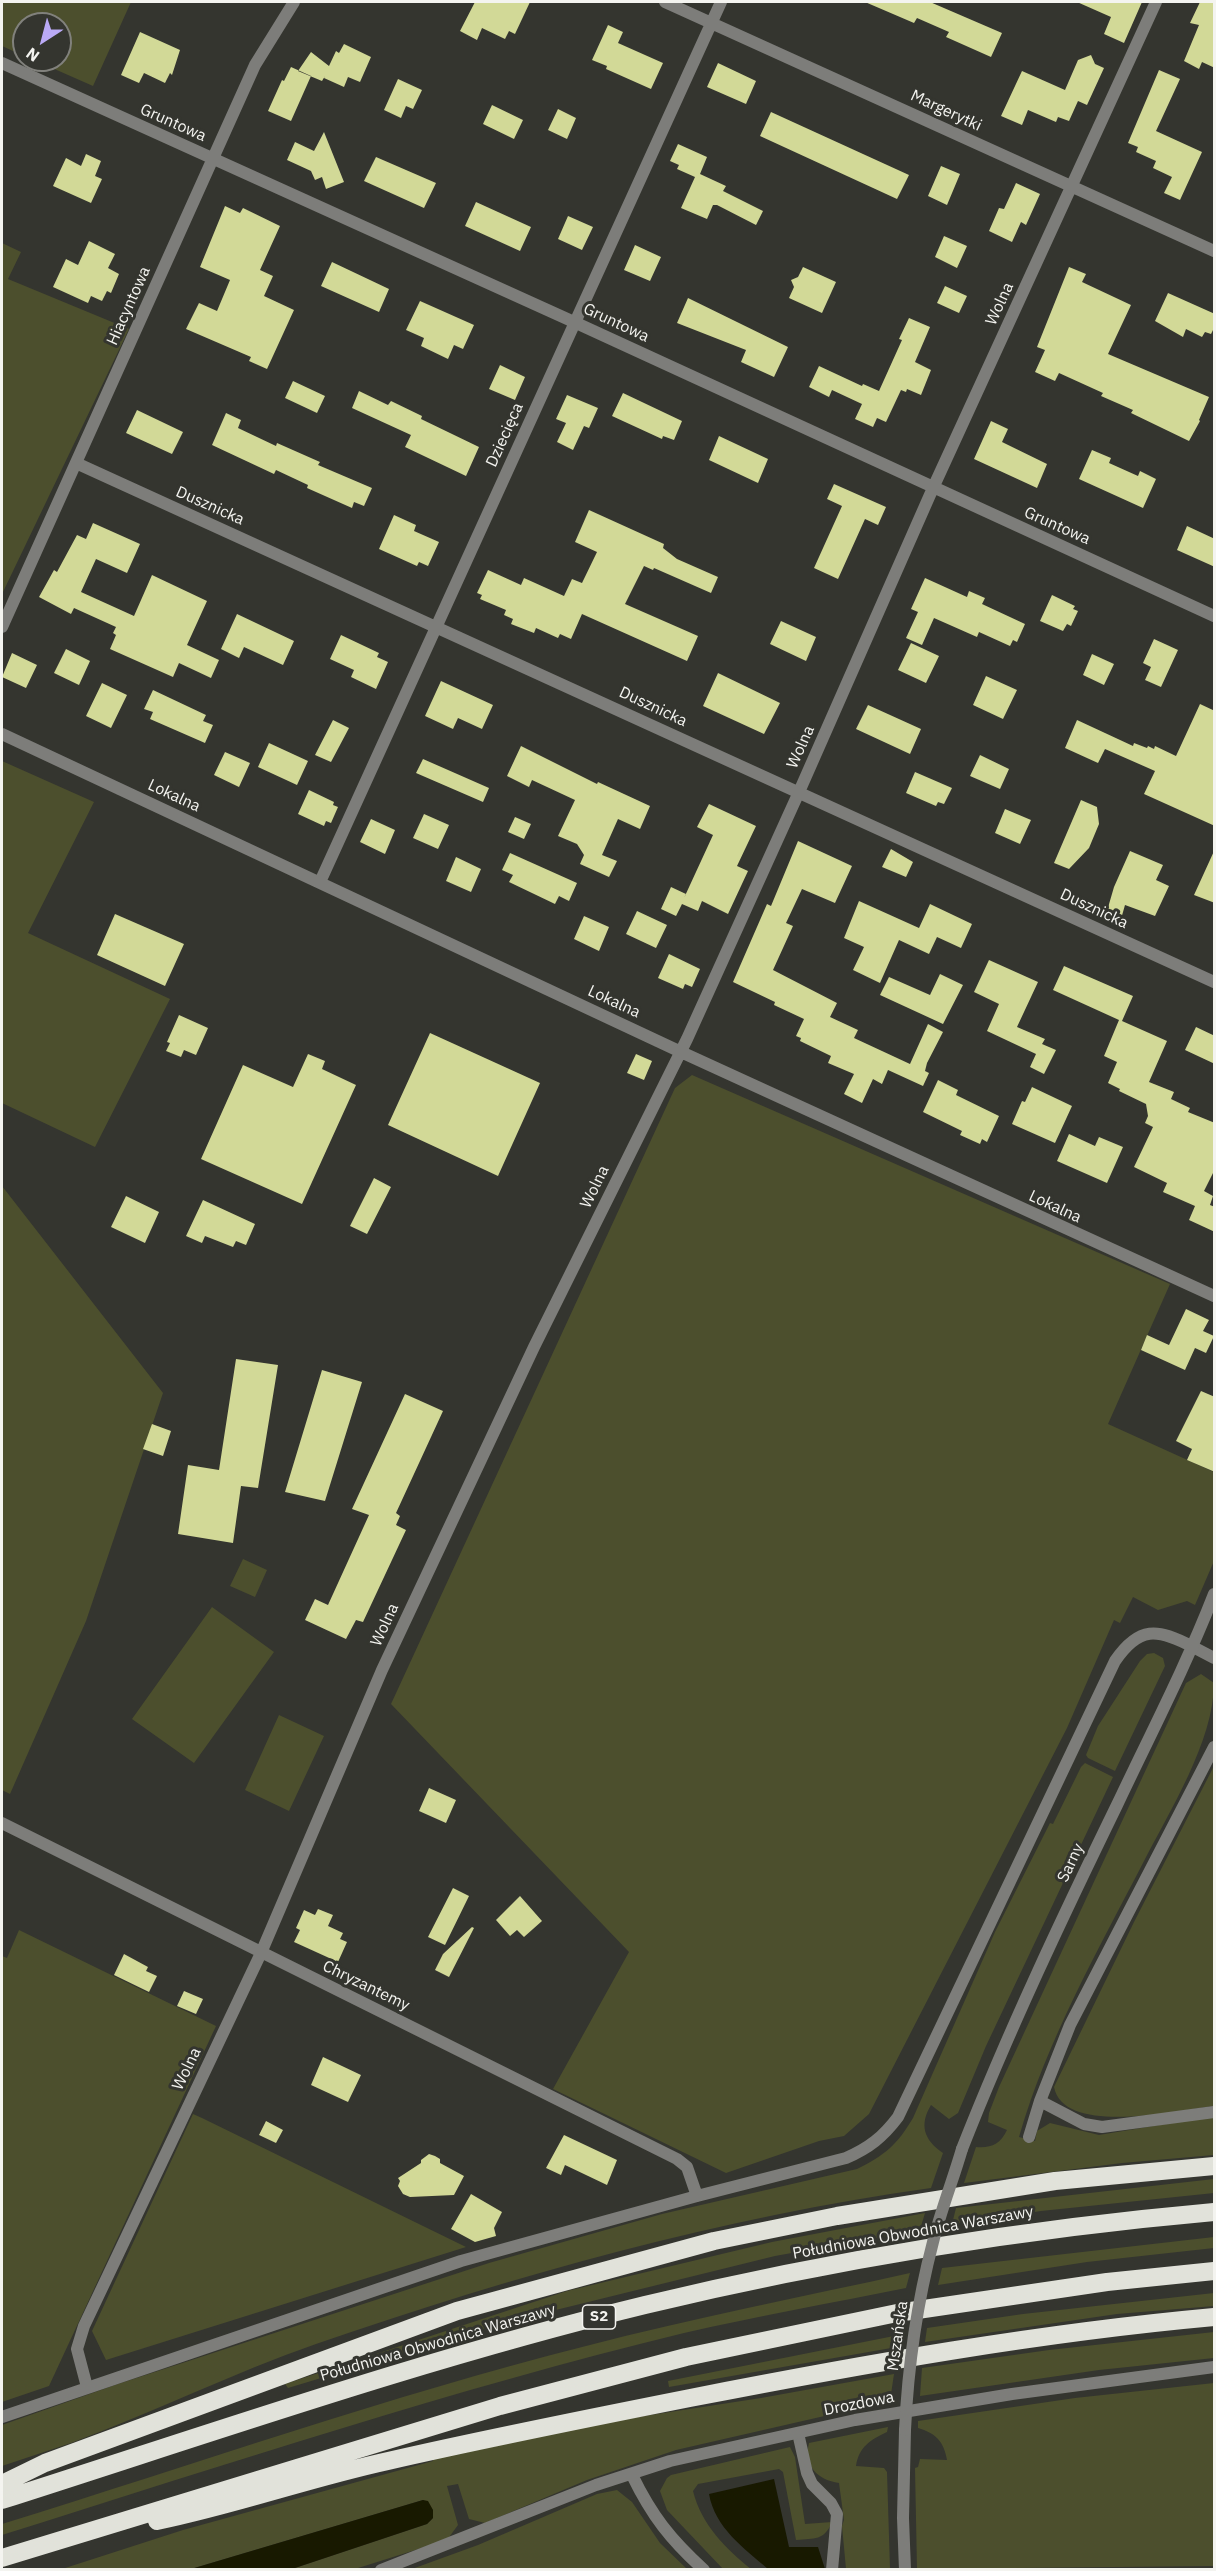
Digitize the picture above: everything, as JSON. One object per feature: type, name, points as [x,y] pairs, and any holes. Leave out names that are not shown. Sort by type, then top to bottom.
[{"type":"highway","points":[[2,2484],[45,2463],[457,2311],[621,2265],[714,2241],[848,2214],[1055,2181],[1215,2166]]},
{"type":"highway","name":"Południowa Obwodnica Warszawy","points":[[2,2500],[426,2366],[642,2306],[756,2280],[893,2254],[1046,2230],[1215,2212]]},
{"type":"highway","points":[[2,2558],[500,2406],[687,2357],[897,2313],[1054,2289],[1215,2271]]},
{"type":"highway","points":[[55,2541],[212,2510],[364,2466],[522,2430],[831,2370],[1006,2341],[1215,2317]]},
{"type":"street","name":"Hiacyntowa","points":[[2,627],[255,64],[294,2]]},
{"type":"street","name":"Margerytki","points":[[664,2],[1215,250]]},
{"type":"street","name":"Dziecięca","points":[[320,882],[721,2]]},
{"type":"street","name":"Wolna","points":[[87,2387],[77,2349],[84,2326],[261,1953],[382,1670],[534,1347],[681,1052],[800,792],[933,488],[1156,2]]},
{"type":"street","name":"Gruntowa","points":[[2,63],[1215,616]]},
{"type":"street","name":"Dusznicka","points":[[76,463],[1215,982]]},
{"type":"street","name":"Lokalna","points":[[2,734],[681,1052],[1215,1296]]},
{"type":"street","name":"Sarny","points":[[962,2149],[992,2074],[1068,1907],[1215,1594]]},
{"type":"street","points":[[2,2417],[461,2261],[846,2158],[877,2142],[902,2109],[1115,1662],[1125,1646],[1137,1636],[1152,1632],[1179,1640],[1215,1658]]},
{"type":"street","points":[[1029,2137],[1040,2101],[1070,2025],[1215,1746]]},
{"type":"street","name":"Chryzantemy","points":[[2,1823],[677,2159],[687,2167],[697,2196]]},
{"type":"street","points":[[1040,2101],[1084,2124],[1102,2127],[1215,2112]]},
{"type":"street","name":"Mszańska","points":[[905,2570],[903,2518],[908,2383],[920,2298],[933,2240],[962,2149]]},
{"type":"street","name":"Drozdowa","points":[[381,2570],[596,2485],[670,2461],[855,2420],[1011,2394],[1215,2367]]},
{"type":"street","points":[[798,2433],[807,2473],[812,2484],[831,2503],[837,2514],[832,2570]]},
{"type":"street","points":[[632,2475],[654,2517],[680,2548],[704,2570]]},
{"type":"shaded area","points":[[2,2],[131,2],[93,86],[61,72],[72,72],[72,12],[12,12],[12,51],[2,46]]},
{"type":"shaded area","points":[[2,243],[21,252],[8,279],[129,329],[2,594]]},
{"type":"shaded area","points":[[2,761],[94,802],[28,933],[170,999],[95,1147],[2,1103]]},
{"type":"shaded area","points":[[692,1075],[1170,1284],[1108,1424],[1214,1472],[1214,1561],[1195,1605],[1187,1601],[1158,1610],[1133,1597],[1120,1623],[1114,1620],[1067,1728],[869,2114],[844,2136],[819,2141],[726,2173],[553,2089],[629,1952],[391,1704],[675,1088]]},
{"type":"shaded area","points":[[2,1186],[163,1393],[86,1621],[10,1794],[2,1790]]},
{"type":"shaded area","points":[[243,1559],[267,1570],[255,1597],[230,1586]]},
{"type":"shaded area","points":[[212,1607],[274,1652],[194,1763],[132,1719]]},
{"type":"shaded area","points":[[1154,1653],[1163,1658],[1165,1666],[1115,1771],[1086,1755],[1098,1726],[1140,1661],[1147,1654]]},
{"type":"shaded area","points":[[1201,1674],[1214,1683],[1207,1728],[1198,1752],[1177,1799],[1058,2031],[1030,2101],[1019,2137],[1035,2141],[1037,2131],[1050,2123],[1099,2135],[1214,2116],[1214,2155],[1122,2163],[964,2183],[976,2147],[994,2144],[1007,2130],[988,2122],[999,2087],[1186,1683]]},
{"type":"shaded area","points":[[279,1715],[324,1736],[289,1811],[245,1790]]},
{"type":"shaded area","points":[[1085,1763],[1113,1777],[986,2046],[958,2113],[949,2119],[931,2105],[927,2112],[925,2132],[931,2143],[943,2153],[931,2188],[775,2215],[697,2232],[543,2272],[391,2319],[285,2355],[102,2431],[2,2466],[2,2425],[115,2385],[489,2263],[662,2214],[857,2169],[875,2159],[896,2142],[913,2118],[995,1932],[1050,1823],[1053,1824]]},
{"type":"shaded area","points":[[1214,1766],[1214,2106],[1125,2117],[1078,2112],[1062,2102],[1054,2087],[1134,1922]]},
{"type":"shaded area","points":[[19,1930],[216,2026],[49,2386],[2,2402],[2,1956],[7,1958]]},
{"type":"shaded area","points":[[193,2114],[466,2247],[106,2360],[92,2331]]},
{"type":"shaded area","points":[[1214,2179],[1214,2193],[1041,2211],[952,2224],[956,2208]]},
{"type":"shaded area","points":[[925,2213],[920,2230],[775,2256],[507,2322],[288,2388],[285,2384],[567,2291],[772,2242]]},
{"type":"shaded area","points":[[1214,2237],[1214,2248],[1087,2262],[938,2285],[942,2268]]},
{"type":"shaded area","points":[[910,2273],[906,2288],[684,2333],[512,2378],[342,2428],[2,2535],[2,2524],[439,2386],[626,2336]]},
{"type":"shaded area","points":[[1214,2293],[1214,2306],[1117,2314],[925,2342],[927,2328],[1023,2314]]},
{"type":"shaded area","points":[[1214,2332],[1214,2358],[1099,2370],[920,2396],[922,2368],[1049,2350]]},
{"type":"shaded area","points":[[899,2335],[897,2347],[669,2387],[668,2381]]},
{"type":"shaded area","points":[[894,2374],[890,2401],[676,2450],[587,2480],[485,2523],[469,2519],[458,2484],[447,2486],[458,2525],[447,2540],[355,2569],[292,2569],[427,2524],[433,2518],[433,2510],[423,2500],[191,2569],[59,2570],[183,2530],[433,2461],[433,2459],[592,2424],[761,2398]]},
{"type":"shaded area","points":[[1214,2383],[1214,2566],[917,2569],[915,2468],[918,2467],[920,2459],[947,2460],[941,2443],[934,2435],[918,2428],[918,2421],[1075,2398]]},
{"type":"shaded area","points":[[888,2427],[887,2432],[871,2441],[863,2449],[856,2466],[884,2468],[887,2472],[890,2569],[846,2569],[842,2526],[844,2520],[839,2483],[825,2479],[810,2465],[809,2443]]},
{"type":"shaded area","points":[[790,2447],[795,2457],[805,2524],[832,2522],[829,2528],[822,2536],[796,2540],[783,2472],[779,2469],[698,2484],[693,2491],[708,2525],[724,2544],[751,2569],[723,2569],[667,2510],[660,2491],[667,2478],[671,2475]]},
{"type":"shaded area","points":[[774,2479],[789,2547],[818,2547],[825,2569],[768,2569],[740,2545],[717,2517],[709,2494]]},
{"type":"shaded area","points":[[617,2490],[632,2502],[660,2543],[687,2569],[412,2569],[478,2545],[597,2494]]},
{"type":"shaded area","points":[[423,2500],[428,2501],[433,2510],[433,2518],[427,2524],[292,2569],[191,2569]]},
{"type":"building","points":[[475,2],[530,2],[515,34],[509,31],[505,39],[482,28],[477,40],[460,31]]},
{"type":"building","points":[[865,2],[930,2],[1002,33],[991,57],[946,37],[949,32],[917,18],[914,23]]},
{"type":"building","points":[[1077,2],[1142,2],[1124,43],[1104,34],[1111,17]]},
{"type":"building","points":[[1200,2],[1215,2],[1215,68],[1202,62],[1199,69],[1184,61],[1199,25],[1190,23]]},
{"type":"building","points":[[608,25],[623,32],[618,43],[663,63],[651,89],[606,69],[607,66],[592,60]]},
{"type":"building","points":[[140,32],[180,50],[172,75],[170,73],[165,83],[144,73],[139,83],[121,75]]},
{"type":"building","points":[[344,44],[371,57],[360,82],[348,77],[344,87],[324,78],[325,76],[322,81],[298,71],[311,52],[329,66],[336,51],[339,53]]},
{"type":"building","points":[[1091,55],[1095,64],[1104,68],[1087,105],[1078,101],[1069,121],[1058,117],[1056,122],[1028,110],[1022,125],[1001,116],[1022,71],[1065,90],[1078,60]]},
{"type":"building","points":[[718,63],[756,81],[746,104],[707,87]]},
{"type":"building","points":[[291,67],[311,76],[291,121],[268,111],[282,80],[284,81]]},
{"type":"building","points":[[1159,70],[1180,79],[1156,131],[1202,152],[1180,200],[1164,193],[1172,177],[1153,168],[1156,161],[1136,152],[1138,147],[1128,143]]},
{"type":"building","points":[[398,79],[422,90],[413,109],[406,106],[401,118],[384,110]]},
{"type":"building","points":[[492,105],[523,120],[514,139],[483,124]]},
{"type":"building","points":[[558,109],[576,118],[567,139],[548,130]]},
{"type":"building","points":[[771,112],[909,175],[897,199],[760,136]]},
{"type":"building","points":[[324,132],[344,182],[326,189],[322,177],[315,180],[311,171],[287,160],[295,142],[314,151]]},
{"type":"building","points":[[678,144],[707,157],[700,174],[726,186],[723,191],[763,211],[756,225],[717,205],[713,205],[707,219],[681,208],[695,177],[677,169],[679,165],[670,161]]},
{"type":"building","points":[[86,154],[101,161],[95,176],[102,179],[91,203],[53,186],[66,158],[81,166]]},
{"type":"building","points":[[376,157],[436,183],[424,208],[364,181]]},
{"type":"building","points":[[941,166],[960,174],[947,205],[928,196]]},
{"type":"building","points":[[1016,183],[1040,194],[1026,225],[1021,222],[1012,242],[989,231],[999,208],[1004,209]]},
{"type":"building","points":[[476,202],[531,227],[520,251],[465,226]]},
{"type":"building","points":[[225,206],[240,213],[243,208],[280,226],[260,270],[273,276],[264,296],[294,310],[267,369],[249,361],[251,357],[186,329],[199,303],[217,311],[230,280],[200,267]]},
{"type":"building","points":[[568,216],[593,227],[582,250],[558,239]]},
{"type":"building","points":[[944,236],[967,246],[957,268],[935,257]]},
{"type":"building","points":[[89,241],[115,254],[108,268],[119,274],[111,293],[107,291],[102,301],[91,296],[88,303],[53,287],[66,259],[78,265]]},
{"type":"building","points":[[635,245],[661,257],[650,281],[624,270]]},
{"type":"building","points":[[332,262],[389,289],[379,312],[321,286]]},
{"type":"building","points":[[803,267],[836,282],[822,313],[789,298],[794,287],[791,280],[798,277]]},
{"type":"building","points":[[1069,267],[1086,274],[1082,282],[1131,305],[1108,354],[1209,397],[1189,441],[1131,413],[1133,410],[1101,396],[1103,393],[1059,373],[1055,381],[1035,372],[1045,350],[1037,347]]},
{"type":"building","points":[[945,286],[967,296],[959,313],[937,303]]},
{"type":"building","points":[[1168,293],[1215,314],[1215,326],[1211,334],[1205,332],[1202,337],[1186,329],[1183,337],[1155,321]]},
{"type":"building","points":[[688,298],[788,347],[774,377],[741,362],[746,350],[677,323]]},
{"type":"building","points":[[420,301],[474,325],[463,349],[454,345],[448,359],[421,346],[424,338],[406,330]]},
{"type":"building","points":[[909,318],[930,327],[915,362],[931,370],[921,395],[907,389],[906,392],[901,390],[886,422],[877,418],[873,427],[855,419],[862,404],[832,390],[829,397],[809,387],[819,366],[862,386],[863,384],[879,391],[902,340],[899,339]]},
{"type":"building","points":[[500,365],[525,377],[515,400],[489,389]]},
{"type":"building","points":[[293,381],[325,396],[317,413],[285,398]]},
{"type":"building","points":[[359,391],[388,405],[391,401],[422,416],[421,419],[479,447],[466,476],[405,447],[411,435],[352,408]]},
{"type":"building","points":[[623,393],[682,421],[674,440],[663,436],[662,439],[612,416]]},
{"type":"building","points":[[567,395],[598,408],[589,428],[584,426],[573,450],[557,442],[566,423],[556,419]]},
{"type":"building","points":[[137,410],[183,432],[172,454],[126,433]]},
{"type":"building","points":[[226,413],[241,420],[238,428],[276,446],[277,443],[320,462],[318,465],[372,488],[364,506],[354,502],[352,508],[307,488],[308,485],[276,470],[274,474],[212,445]]},
{"type":"building","points":[[991,421],[1008,429],[1002,442],[1047,464],[1037,488],[974,459]]},
{"type":"building","points":[[719,436],[768,459],[758,483],[709,460]]},
{"type":"building","points":[[1092,450],[1111,458],[1109,463],[1138,476],[1140,471],[1156,479],[1143,508],[1079,479]]},
{"type":"building","points":[[834,484],[886,507],[878,525],[865,519],[838,579],[814,568],[842,506],[827,499]]},
{"type":"building","points":[[589,510],[664,544],[663,548],[677,559],[718,577],[711,593],[654,568],[653,570],[644,566],[625,604],[698,636],[687,661],[582,614],[571,639],[560,634],[558,638],[536,628],[534,633],[511,624],[513,619],[504,615],[506,610],[480,599],[482,595],[477,593],[488,570],[521,585],[524,578],[564,596],[572,579],[582,583],[597,552],[575,542]]},
{"type":"building","points":[[394,515],[416,525],[414,531],[439,542],[428,566],[419,562],[417,566],[379,549]]},
{"type":"building","points":[[93,523],[140,544],[127,573],[96,559],[81,592],[134,616],[152,575],[207,601],[187,645],[219,660],[211,678],[179,663],[173,677],[110,649],[116,635],[113,633],[116,627],[74,608],[71,614],[39,597],[54,570],[57,572],[77,535],[86,539]]},
{"type":"building","points":[[1187,526],[1215,539],[1215,567],[1177,550]]},
{"type":"building","points":[[925,578],[967,597],[969,591],[985,598],[982,604],[1025,624],[1017,642],[1013,640],[1010,646],[979,632],[977,637],[934,618],[922,645],[906,638],[918,612],[911,609]]},
{"type":"building","points":[[1052,595],[1075,606],[1073,609],[1078,611],[1071,626],[1067,624],[1063,631],[1040,621]]},
{"type":"building","points":[[237,614],[294,641],[283,665],[244,647],[239,658],[221,649]]},
{"type":"building","points":[[781,621],[816,637],[806,661],[770,644]]},
{"type":"building","points":[[341,635],[379,653],[377,657],[388,662],[376,689],[351,677],[354,670],[330,659]]},
{"type":"building","points":[[1154,639],[1178,650],[1161,687],[1145,680],[1151,667],[1143,663]]},
{"type":"building","points":[[911,643],[939,656],[926,683],[898,670]]},
{"type":"building","points":[[66,649],[90,661],[79,685],[54,673]]},
{"type":"building","points":[[12,653],[37,665],[26,688],[2,677]]},
{"type":"building","points":[[1092,654],[1114,664],[1104,685],[1083,675]]},
{"type":"building","points":[[718,673],[780,703],[764,734],[703,706]]},
{"type":"building","points":[[986,676],[1017,690],[1003,719],[973,705]]},
{"type":"building","points":[[441,681],[493,705],[482,729],[458,718],[453,729],[425,716]]},
{"type":"building","points":[[102,683],[127,695],[111,728],[86,716]]},
{"type":"building","points":[[153,690],[206,715],[203,721],[213,725],[205,743],[150,719],[153,712],[144,709]]},
{"type":"building","points":[[1200,704],[1215,711],[1215,826],[1144,794],[1155,771],[1105,749],[1098,763],[1065,748],[1077,720],[1133,746],[1134,743],[1154,749],[1155,746],[1176,756]]},
{"type":"building","points":[[868,705],[921,729],[910,754],[856,729]]},
{"type":"building","points":[[333,720],[349,728],[331,762],[315,755]]},
{"type":"building","points":[[269,743],[308,761],[297,785],[258,767]]},
{"type":"building","points":[[521,746],[597,784],[598,782],[650,806],[640,829],[618,819],[602,855],[617,861],[609,877],[580,864],[584,855],[577,844],[558,836],[575,800],[532,780],[529,787],[507,776]]},
{"type":"building","points":[[225,752],[250,763],[239,787],[214,775]]},
{"type":"building","points":[[980,755],[1009,769],[1000,789],[970,776]]},
{"type":"building","points":[[423,759],[489,788],[483,802],[416,773]]},
{"type":"building","points":[[915,772],[952,788],[944,804],[938,802],[936,806],[906,793]]},
{"type":"building","points":[[309,790],[334,802],[333,805],[338,807],[331,823],[326,821],[324,826],[298,814]]},
{"type":"building","points":[[1081,800],[1097,807],[1099,824],[1089,848],[1069,869],[1054,863]]},
{"type":"building","points":[[709,804],[756,826],[737,866],[748,871],[728,914],[702,901],[698,911],[682,904],[676,916],[661,909],[671,887],[686,894],[713,835],[697,827]]},
{"type":"building","points":[[1005,809],[1031,820],[1020,844],[995,833]]},
{"type":"building","points":[[424,814],[449,825],[438,849],[413,838]]},
{"type":"building","points":[[515,817],[531,824],[524,839],[508,832]]},
{"type":"building","points":[[371,819],[395,830],[385,854],[360,842]]},
{"type":"building","points":[[798,841],[852,866],[835,903],[802,889],[786,923],[793,926],[773,970],[837,1003],[830,1017],[858,1030],[854,1038],[910,1064],[928,1024],[943,1032],[927,1063],[925,1071],[929,1073],[923,1086],[888,1070],[882,1084],[873,1079],[862,1103],[844,1094],[854,1074],[828,1063],[831,1056],[800,1041],[801,1038],[796,1036],[804,1019],[733,982],[767,904],[771,906]]},
{"type":"building","points":[[891,849],[913,862],[906,877],[882,867]]},
{"type":"building","points":[[1215,849],[1215,903],[1194,895]]},
{"type":"building","points":[[1130,851],[1163,865],[1156,880],[1169,886],[1155,916],[1125,905],[1121,919],[1107,911],[1114,887]]},
{"type":"building","points":[[510,853],[577,883],[569,901],[559,896],[555,904],[509,882],[513,875],[502,870]]},
{"type":"building","points":[[456,857],[481,869],[471,892],[446,881]]},
{"type":"building","points":[[859,901],[919,928],[930,904],[972,924],[961,948],[937,937],[929,954],[899,940],[880,983],[853,970],[864,947],[844,938]]},
{"type":"building","points":[[637,911],[667,925],[656,948],[626,934]]},
{"type":"building","points":[[115,914],[184,944],[165,986],[97,955]]},
{"type":"building","points":[[584,916],[609,927],[599,951],[574,939]]},
{"type":"building","points":[[669,954],[700,969],[692,987],[685,984],[683,989],[658,978]]},
{"type":"building","points":[[989,960],[1038,982],[1017,1027],[1045,1039],[1042,1044],[1056,1050],[1044,1074],[1030,1067],[1036,1054],[987,1031],[999,1004],[974,992]]},
{"type":"building","points":[[1064,966],[1133,996],[1122,1021],[1167,1041],[1149,1082],[1174,1092],[1171,1099],[1190,1108],[1188,1112],[1215,1123],[1215,1169],[1204,1191],[1213,1196],[1210,1205],[1215,1207],[1215,1232],[1189,1220],[1195,1206],[1163,1192],[1167,1183],[1134,1167],[1153,1127],[1145,1123],[1148,1116],[1146,1104],[1108,1083],[1117,1062],[1104,1056],[1119,1020],[1053,990]]},
{"type":"building","points":[[940,974],[963,985],[943,1024],[880,995],[889,977],[930,995]]},
{"type":"building","points":[[179,1015],[208,1028],[196,1055],[184,1050],[181,1057],[166,1051],[170,1043],[167,1042]]},
{"type":"building","points":[[1196,1027],[1215,1036],[1215,1064],[1185,1050]]},
{"type":"building","points":[[430,1033],[540,1083],[498,1176],[388,1125]]},
{"type":"building","points":[[308,1054],[325,1061],[322,1069],[356,1085],[302,1204],[201,1159],[243,1065],[293,1087]]},
{"type":"building","points":[[636,1054],[652,1061],[644,1080],[627,1073]]},
{"type":"building","points":[[938,1080],[958,1090],[956,1095],[999,1116],[987,1142],[982,1139],[980,1144],[960,1135],[962,1131],[923,1112]]},
{"type":"building","points":[[1032,1087],[1072,1106],[1055,1143],[1012,1124],[1022,1101],[1025,1102]]},
{"type":"building","points":[[1069,1134],[1095,1146],[1099,1137],[1123,1147],[1107,1183],[1057,1161]]},
{"type":"building","points":[[374,1178],[391,1187],[367,1234],[350,1226]]},
{"type":"building","points":[[126,1196],[159,1212],[145,1243],[111,1227]]},
{"type":"building","points":[[203,1200],[255,1224],[246,1245],[236,1241],[233,1247],[205,1236],[202,1243],[186,1236]]},
{"type":"building","points":[[1186,1309],[1209,1320],[1203,1331],[1214,1336],[1206,1353],[1195,1348],[1185,1370],[1141,1350],[1147,1335],[1169,1345]]},
{"type":"building","points":[[236,1359],[278,1365],[258,1488],[241,1486],[233,1543],[178,1534],[188,1465],[219,1470]]},
{"type":"building","points":[[322,1370],[362,1382],[325,1501],[285,1492]]},
{"type":"building","points":[[1201,1391],[1215,1397],[1215,1472],[1187,1460],[1192,1449],[1176,1441]]},
{"type":"building","points":[[405,1394],[443,1411],[396,1513],[400,1516],[396,1525],[406,1530],[363,1622],[356,1620],[346,1639],[305,1620],[315,1599],[328,1605],[369,1515],[352,1509]]},
{"type":"building","points":[[152,1424],[171,1431],[163,1456],[143,1449]]},
{"type":"building","points":[[429,1788],[456,1800],[446,1823],[419,1811]]},
{"type":"building","points":[[453,1888],[469,1896],[445,1945],[428,1937]]},
{"type":"building","points":[[520,1896],[542,1921],[524,1937],[517,1930],[510,1936],[496,1920]]},
{"type":"building","points":[[318,1909],[333,1915],[328,1926],[343,1933],[340,1939],[347,1942],[338,1962],[294,1942],[300,1930],[296,1928],[304,1910],[315,1915]]},
{"type":"building","points":[[472,1927],[474,1928],[449,1977],[435,1970],[443,1954]]},
{"type":"building","points":[[124,1954],[148,1967],[146,1971],[157,1976],[149,1992],[114,1975]]},
{"type":"building","points":[[184,1991],[203,1999],[196,2014],[177,2006]]},
{"type":"building","points":[[323,2057],[361,2075],[348,2102],[311,2085]]},
{"type":"building","points":[[266,2121],[283,2130],[276,2143],[259,2135]]},
{"type":"building","points":[[564,2135],[617,2160],[607,2185],[565,2165],[561,2175],[546,2168]]},
{"type":"building","points":[[429,2154],[464,2176],[454,2195],[410,2197],[403,2194],[398,2186],[400,2181],[398,2178],[421,2163],[421,2160]]},
{"type":"building","points":[[471,2194],[502,2212],[494,2228],[496,2236],[475,2242],[451,2229]]}]
